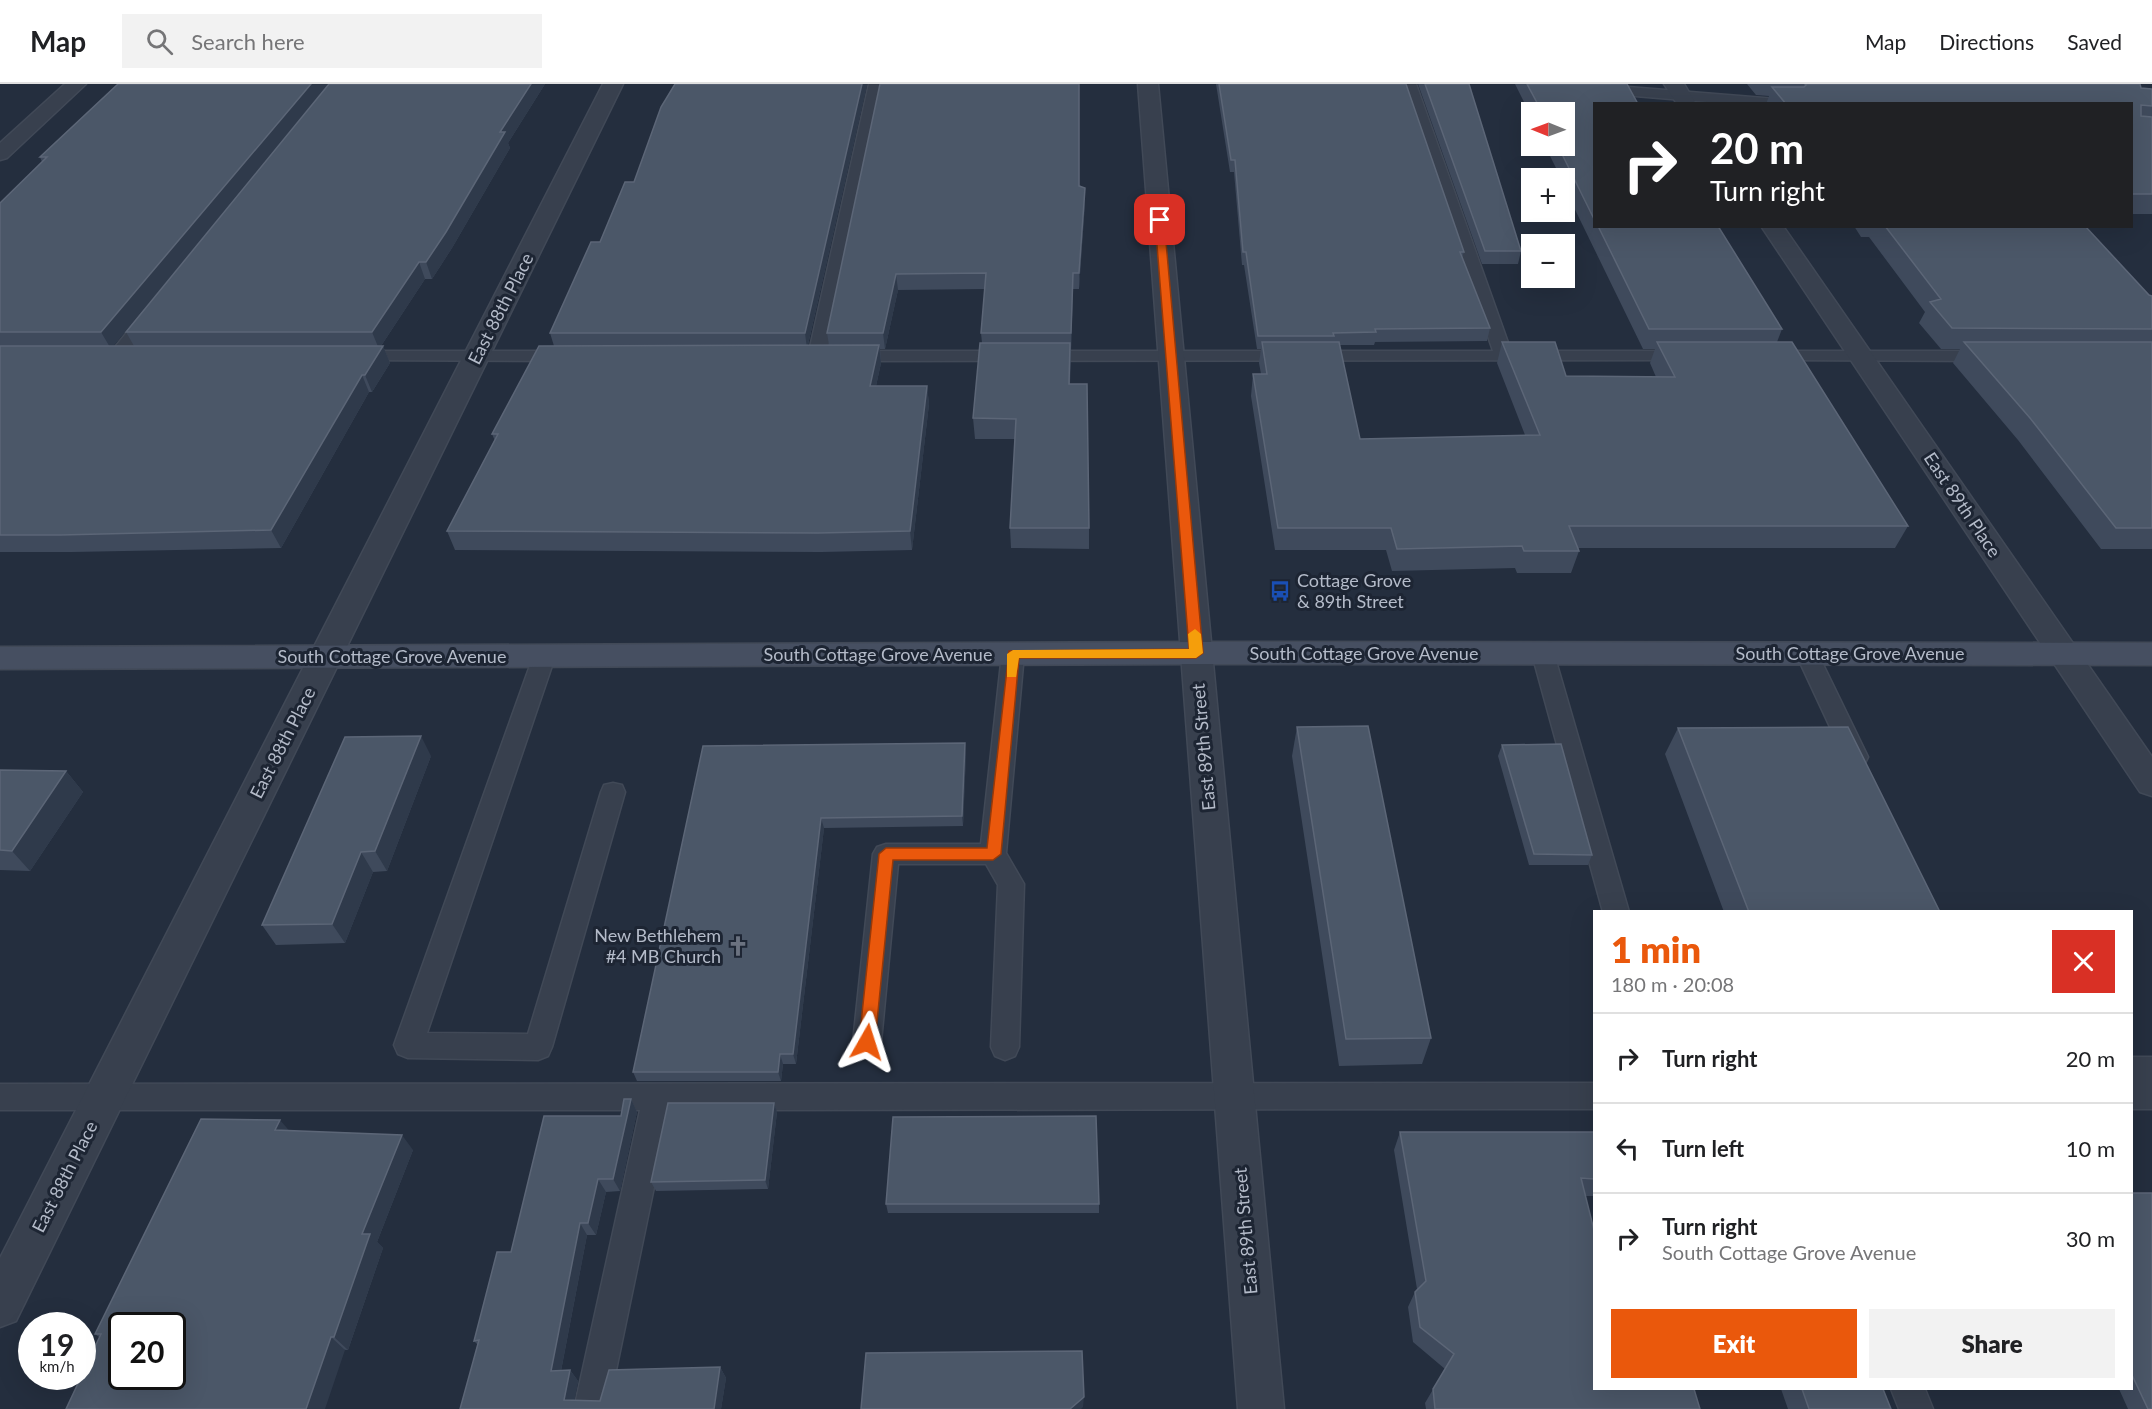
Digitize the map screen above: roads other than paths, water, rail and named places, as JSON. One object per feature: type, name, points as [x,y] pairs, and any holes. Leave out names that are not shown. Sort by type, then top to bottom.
[{"type":"main road","name":"South Cottage Grove Avenue","points":[[0,658],[1196,653],[2152,654]]},
{"type":"street","points":[[0,154],[76,84]]},
{"type":"street","name":"East 88th Place","points":[[0,1305],[613,84]]},
{"type":"street","name":"East 89th Street","points":[[1148,84],[1262,1409]]},
{"type":"street","name":"East 89th Place","points":[[1773,228],[2152,783]]},
{"type":"lane","points":[[817,356],[876,84]]},
{"type":"lane","points":[[1408,84],[1504,356]]},
{"type":"lane","points":[[1539,84],[1768,102]]},
{"type":"lane","points":[[117,356],[161,302]]},
{"type":"lane","points":[[94,356],[140,356]]},
{"type":"lane","points":[[340,356],[579,356]]},
{"type":"lane","points":[[794,356],[1704,356]]},
{"type":"lane","points":[[1750,356],[2001,356]]},
{"type":"lane","points":[[1005,1047],[1011,885],[993,854],[1013,654]]},
{"type":"lane","points":[[1543,654],[1615,910]]},
{"type":"lane","points":[[1807,654],[1868,782]]},
{"type":"lane","points":[[544,657],[408,1045],[538,1047],[613,792]]},
{"type":"lane","points":[[867,1042],[886,854],[993,854]]},
{"type":"lane","points":[[2133,1070],[2152,1070]]},
{"type":"lane","points":[[591,1409],[658,1096]]},
{"type":"lane","points":[[0,1097],[1593,1096]]},
{"type":"lane","points":[[2133,1096],[2152,1096]]},
{"type":"lane","points":[[1908,1390],[1916,1409]]},
{"type":"place","name":"Cottage Grove & 89th Street","points":[[1280,591]]},
{"type":"place","name":"New Bethlehem #4 MB Church","points":[[738,946]]}]
